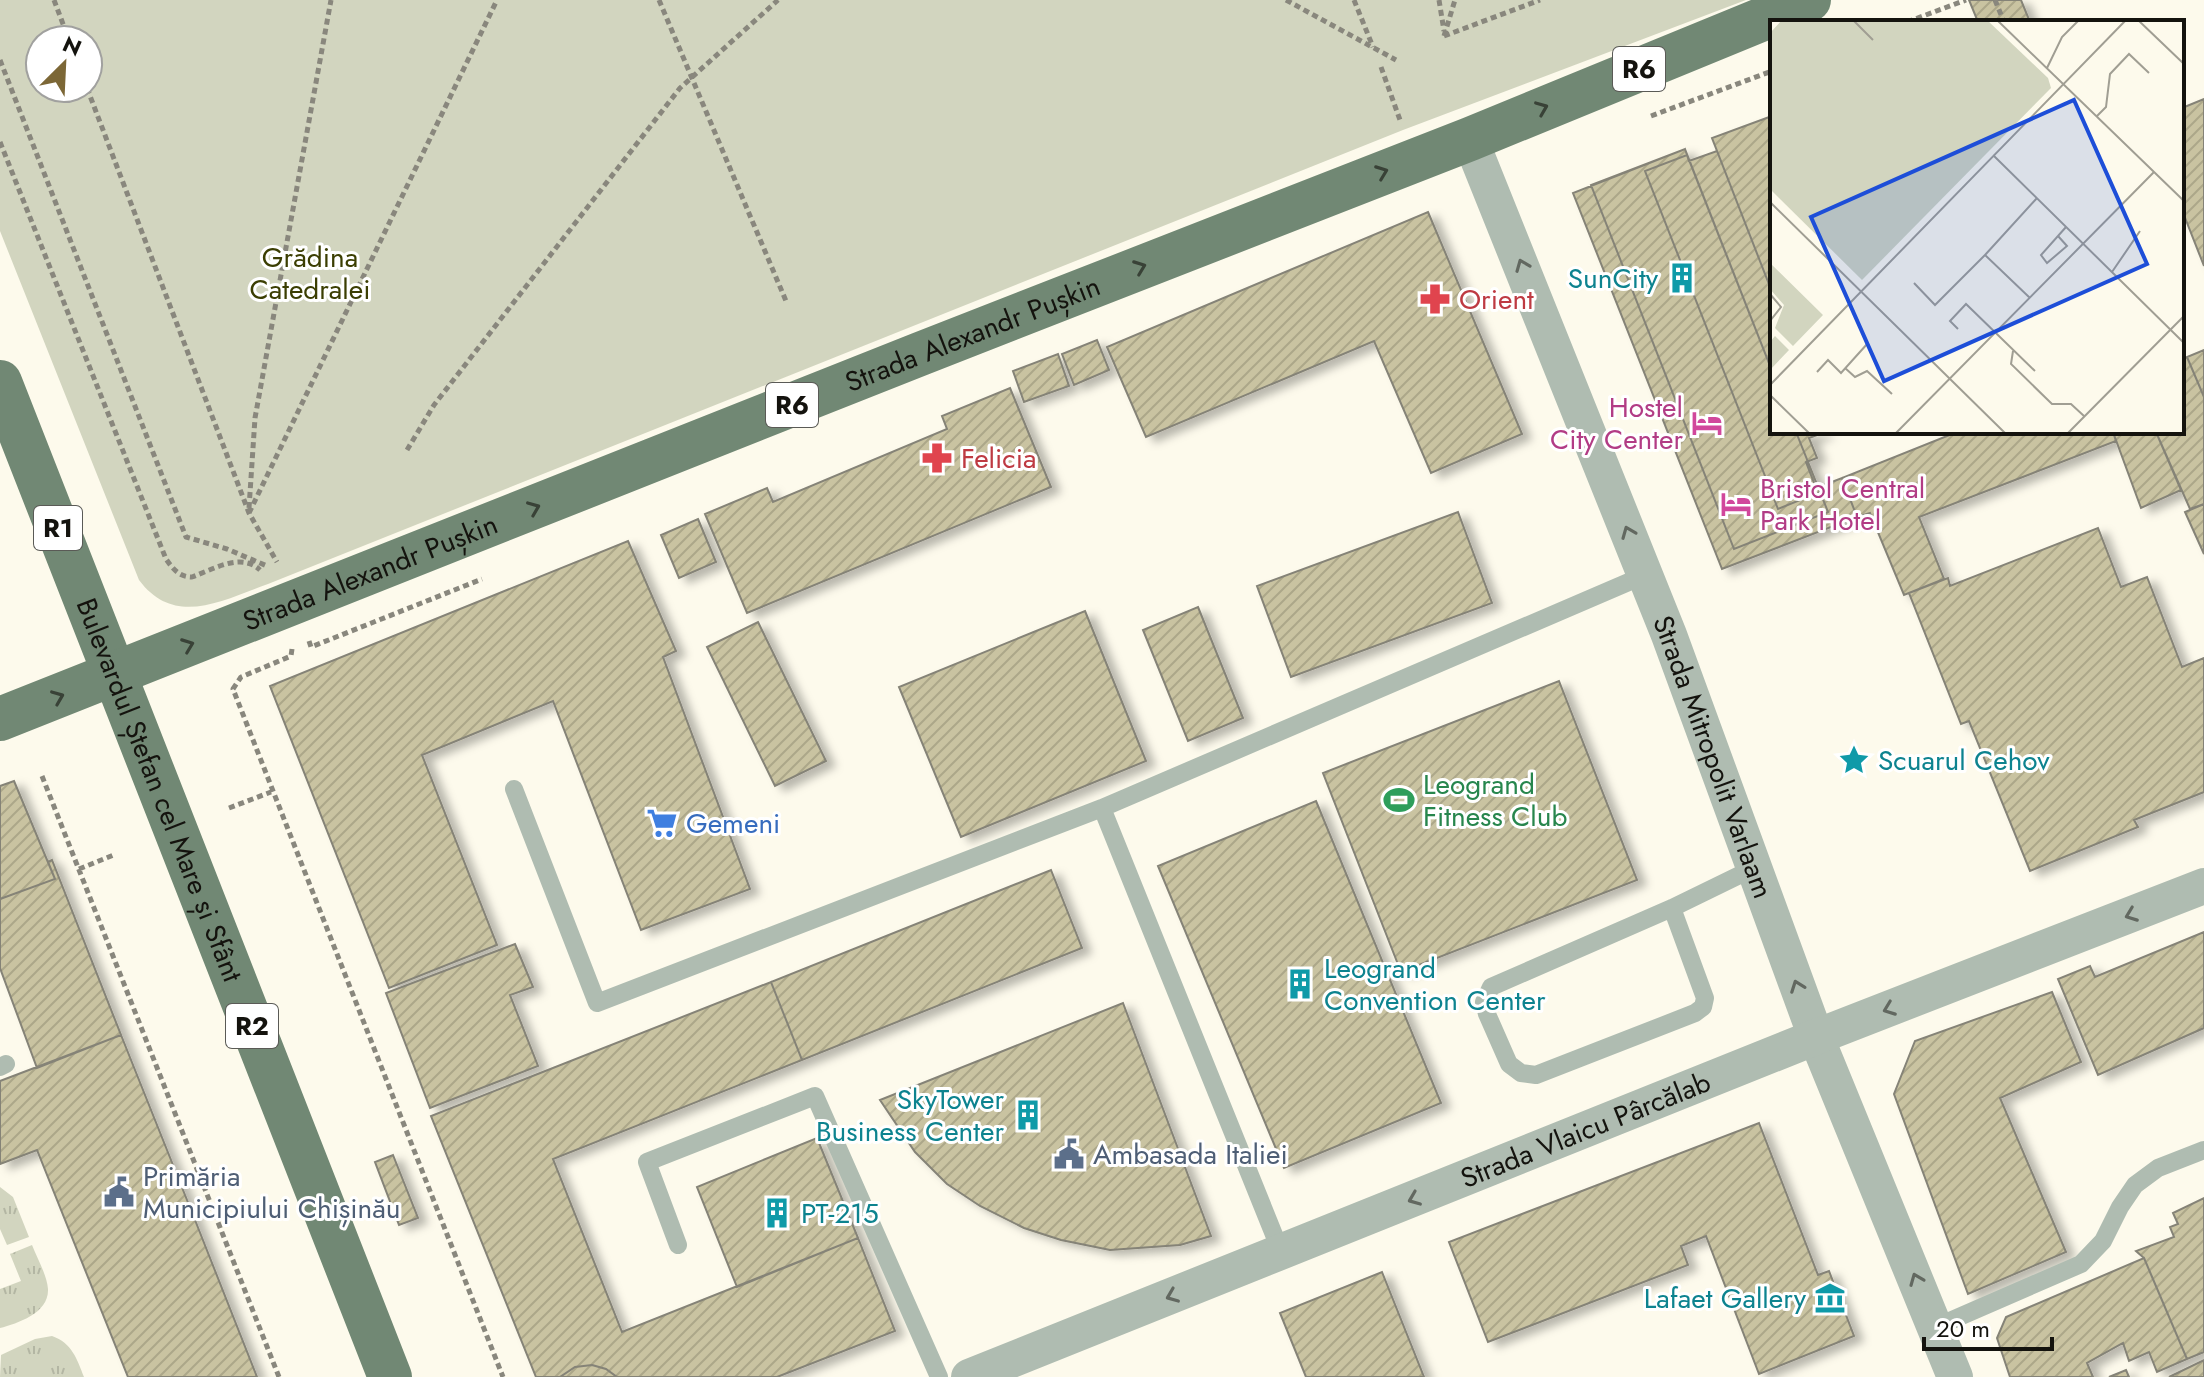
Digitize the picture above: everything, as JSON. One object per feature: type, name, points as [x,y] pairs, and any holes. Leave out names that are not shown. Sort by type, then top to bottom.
[{"type":"main road","name":"Strada Alexandr Pușkin","points":[[0,719],[1470,139],[1809,0]]},
{"type":"main road","name":"Bulevardul Ștefan cel Mare și Sfânt","points":[[0,382],[390,1377]]},
{"type":"street","name":"Strada Mitropolit Varlaam","points":[[1470,139],[1645,575],[1816,1037],[1955,1377]]},
{"type":"street","name":"Strada Vlaicu Pârcălab","points":[[969,1377],[1816,1037],[2204,886]]},
{"type":"lane","points":[[514,789],[597,1003],[1102,808],[1645,575]]},
{"type":"lane","points":[[1102,808],[1281,1252]]},
{"type":"lane","points":[[1672,908],[1705,998],[1703,1007],[1695,1013],[1536,1075],[1521,1073],[1509,1064],[1484,1002],[1491,987],[1672,908],[1754,868]]},
{"type":"lane","points":[[678,1245],[647,1162],[815,1096],[939,1377]]},
{"type":"lane","points":[[1936,1327],[2081,1264],[2103,1241],[2135,1185],[2158,1168],[2204,1150]]},
{"type":"path","points":[[54,0],[63,24]]},
{"type":"path","points":[[249,513],[255,418],[331,0]]},
{"type":"path","points":[[249,513],[497,0]]},
{"type":"path","points":[[659,0],[786,301]]},
{"type":"path","points":[[407,450],[434,405],[680,88],[778,0]]},
{"type":"path","points":[[1286,0],[1396,60]]},
{"type":"path","points":[[1354,0],[1374,49]]},
{"type":"path","points":[[1439,0],[1444,36]]},
{"type":"path","points":[[1444,36],[1455,0]]},
{"type":"path","points":[[1444,36],[1540,0]]},
{"type":"path","points":[[1912,20],[1966,0]]},
{"type":"path","points":[[1995,0],[2003,20]]},
{"type":"path","points":[[0,60],[186,537],[277,567],[249,513],[93,104]]},
{"type":"path","points":[[0,142],[166,559],[177,573],[185,577],[242,561],[251,562],[264,575]]},
{"type":"path","points":[[291,656],[241,677],[233,689],[503,1377]]},
{"type":"path","points":[[42,776],[279,1377]]},
{"type":"path","points":[[229,808],[271,792]]},
{"type":"path","points":[[79,869],[116,854]]},
{"type":"green space","name":"Grădina Catedralei","points":[[0,0],[1746,0],[1403,130],[268,584],[216,602],[184,607],[153,595],[139,580],[0,231]]},
{"type":"green space","points":[[0,1187],[13,1197],[29,1237],[7,1245],[0,1229]]},
{"type":"green space","points":[[32,1245],[46,1278],[47,1297],[31,1316],[0,1328],[0,1289],[21,1281],[10,1254]]},
{"type":"green space","points":[[52,1336],[69,1347],[84,1377],[0,1377],[1,1355],[35,1339]]},
{"type":"building","points":[[1969,0],[2021,0],[2029,20],[1977,20]]},
{"type":"building","points":[[2204,99],[2204,266],[2184,215],[2184,107]]},
{"type":"building","points":[[1770,117],[1770,287],[1712,138]]},
{"type":"building","name":"SunCity","points":[[1685,149],[1689,161],[1717,151],[1770,287],[1770,434],[1820,434],[1809,438],[1817,458],[1806,462],[1816,488],[1842,478],[1857,517],[1722,569],[1573,193]]},
{"type":"building","name":"SunCity","points":[[1685,149],[1770,366],[1770,434],[1797,434],[1828,512],[1734,549],[1591,185]]},
{"type":"building","points":[[1687,155],[1770,366],[1770,434],[1797,434],[1820,492],[1778,509],[1645,171]]},
{"type":"building","points":[[1428,212],[1522,434],[1431,473],[1374,341],[1146,437],[1107,347]]},
{"type":"building","points":[[1097,340],[1109,370],[1074,385],[1062,354]]},
{"type":"building","points":[[2204,350],[2204,397],[2187,357]]},
{"type":"building","points":[[1058,354],[1069,386],[1024,402],[1013,371]]},
{"type":"building","points":[[2187,357],[2204,397],[2204,504],[2190,509],[2157,434],[2184,434],[2184,358]]},
{"type":"building","points":[[1010,388],[1051,487],[747,613],[705,514],[767,488],[773,502],[947,429],[942,416]]},
{"type":"building","points":[[1952,434],[2114,434],[2116,441],[1919,517],[1944,579],[1904,595],[1870,513],[1857,517],[1842,478]]},
{"type":"building","points":[[2114,434],[2157,434],[2181,490],[2141,508]]},
{"type":"building","points":[[2204,504],[2204,554],[2185,512]]},
{"type":"building","points":[[1458,512],[1492,603],[1291,677],[1257,586]]},
{"type":"building","points":[[698,519],[716,562],[679,578],[661,535]]},
{"type":"building","points":[[2098,528],[2121,587],[2147,577],[2182,667],[2204,658],[2204,792],[2134,820],[2138,827],[2030,871],[1969,721],[1961,724],[1909,593],[1948,578],[1950,586]]},
{"type":"building","name":"Gemeni","points":[[628,541],[676,651],[663,657],[750,889],[641,930],[553,701],[422,755],[497,945],[389,988],[270,686]]},
{"type":"building","points":[[1198,607],[1243,718],[1188,741],[1143,630]]},
{"type":"building","points":[[1085,611],[1146,761],[961,837],[899,687]]},
{"type":"building","points":[[758,622],[826,761],[775,786],[707,647]]},
{"type":"building","points":[[1559,681],[1637,880],[1401,972],[1323,773]]},
{"type":"building","points":[[14,781],[55,879],[0,899],[0,786]]},
{"type":"building","name":"Leogrand Convention Center","points":[[1316,801],[1441,1103],[1284,1168],[1158,866]]},
{"type":"building","points":[[52,860],[121,1035],[37,1068],[0,968],[0,899],[55,879],[48,862]]},
{"type":"building","points":[[1051,870],[1082,948],[802,1060],[771,982]]},
{"type":"building","points":[[2204,932],[2204,1028],[2098,1075],[2058,979],[2090,966],[2095,977]]},
{"type":"building","points":[[515,944],[533,987],[510,995],[538,1066],[430,1108],[386,993]]},
{"type":"building","points":[[771,982],[802,1060],[553,1159],[622,1332],[858,1238],[895,1331],[777,1377],[617,1377],[606,1369],[592,1365],[575,1367],[560,1377],[536,1377],[431,1116]]},
{"type":"building","points":[[2052,992],[2081,1062],[2000,1098],[2066,1252],[1968,1294],[1894,1094],[1915,1041]]},
{"type":"building","name":"SkyTower Business Center","points":[[1123,1003],[1211,1236],[1180,1245],[1110,1250],[1061,1240],[1024,1228],[980,1206],[947,1184],[915,1152],[880,1100]]},
{"type":"building","name":"Primăria Municipiului Chișinău","points":[[121,1035],[257,1377],[128,1377],[37,1150],[0,1164],[0,1081]]},
{"type":"building","points":[[1759,1123],[1818,1275],[1829,1271],[1854,1336],[1759,1374],[1706,1236],[1681,1246],[1688,1265],[1488,1342],[1449,1242]]},
{"type":"building","name":"PT-215","points":[[817,1138],[858,1238],[737,1287],[697,1187]]},
{"type":"building","points":[[393,1155],[418,1218],[399,1225],[375,1162]]},
{"type":"building","points":[[2204,1198],[2204,1352],[2187,1359],[2144,1258],[2136,1251],[2174,1237],[2170,1227],[2178,1224],[2173,1213]]},
{"type":"building","points":[[2144,1258],[2187,1359],[2157,1372],[2149,1352],[2129,1361],[2123,1343],[2087,1363],[2093,1377],[2010,1377],[1997,1338],[2006,1317]]},
{"type":"building","points":[[1382,1272],[1424,1377],[1306,1377],[1280,1313]]},
{"type":"building","points":[[2204,1360],[2204,1377],[2169,1377]]},
{"type":"building","points":[[592,1365],[606,1369],[617,1377],[560,1377],[575,1367]]},
{"type":"building","points":[[2126,1370],[2129,1377],[2109,1377]]},
{"type":"place","name":"SunCity","points":[[1682,278]]},
{"type":"place","name":"Orient","points":[[1435,299]]},
{"type":"place","name":"Hostel City Center","points":[[1707,423]]},
{"type":"place","name":"Felicia","points":[[937,458]]},
{"type":"place","name":"Bristol Central Park Hotel","points":[[1736,504]]},
{"type":"place","name":"Scuarul Cehov","points":[[1854,760]]},
{"type":"place","name":"Leogrand Fitness Club","points":[[1399,800]]},
{"type":"place","name":"Gemeni","points":[[662,823]]},
{"type":"place","name":"Leogrand Convention Center","points":[[1300,984]]},
{"type":"place","name":"SkyTower Business Center","points":[[1028,1115]]},
{"type":"place","name":"Ambasada Italiei","points":[[1069,1154]]},
{"type":"place","name":"Primăria Municipiului Chișinău","points":[[119,1192]]},
{"type":"place","name":"PT-215","points":[[777,1213]]},
{"type":"place","name":"Lafaet Gallery","points":[[1830,1298]]}]
